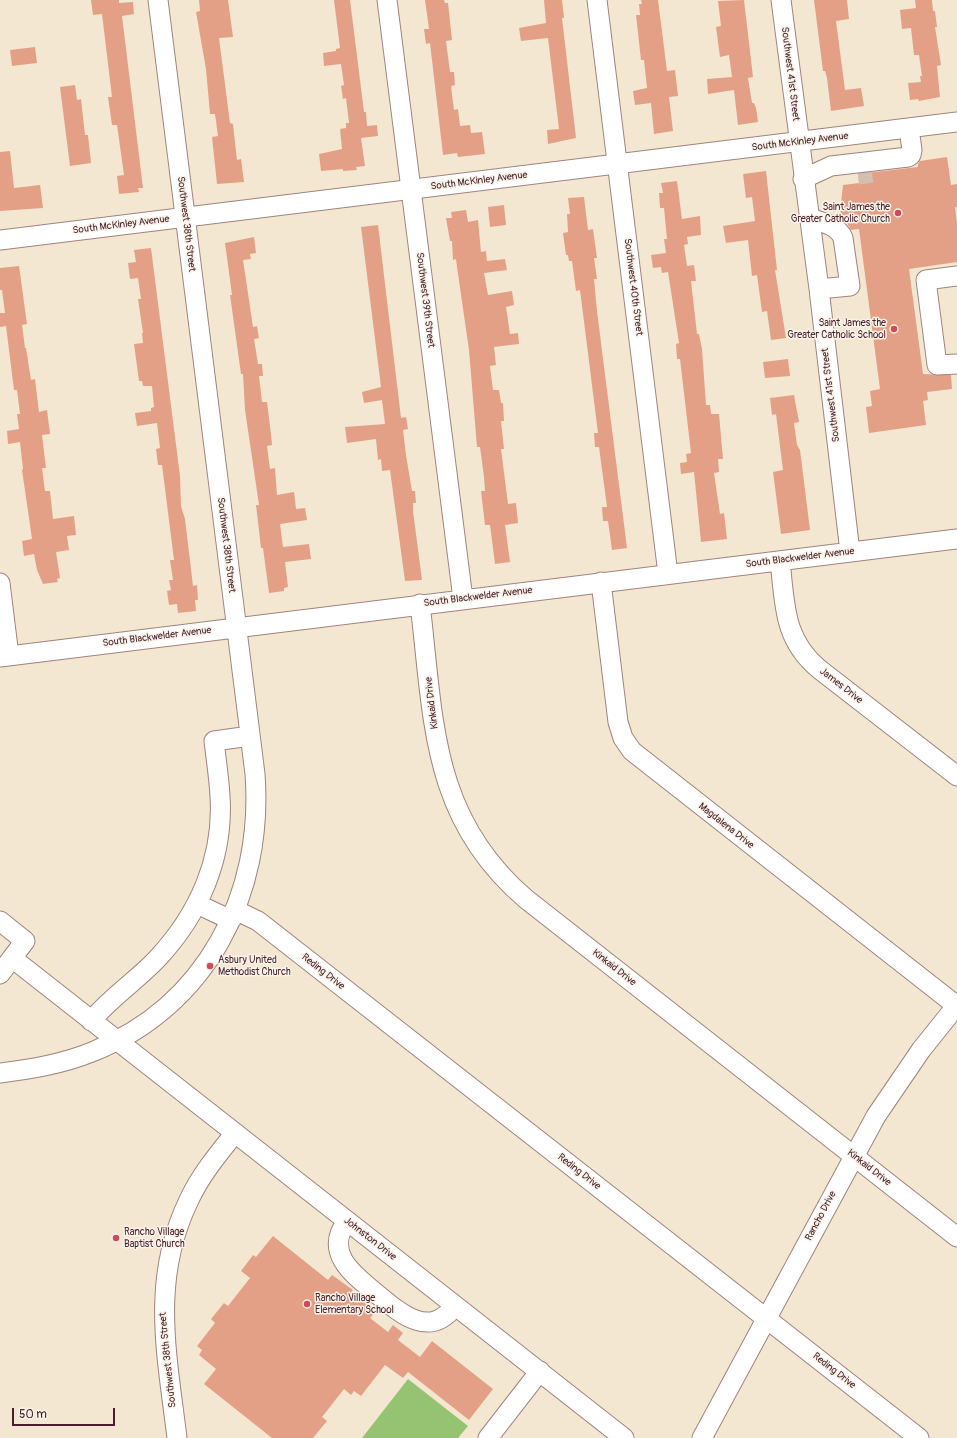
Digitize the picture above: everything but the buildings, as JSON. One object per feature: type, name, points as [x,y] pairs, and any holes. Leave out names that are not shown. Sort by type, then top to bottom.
[{"type":"street","name":"Southwest 38th Street","points":[[0,1073],[60,1063],[92,1052],[117,1040],[160,1012],[186,987],[215,949],[233,915],[251,861],[256,827],[256,794],[250,736],[158,0]]},
{"type":"street","name":"Southwest 39th Street","points":[[387,0],[463,599]]},
{"type":"street","name":"Southwest 40th Street","points":[[597,0],[668,574]]},
{"type":"street","name":"Southwest 41st Street","points":[[781,0],[799,143],[810,176],[809,218],[819,289],[850,552]]},
{"type":"street","name":"South McKinley Avenue","points":[[0,240],[410,189],[799,143],[957,122]]},
{"type":"street","points":[[810,176],[831,166],[908,157],[911,155],[912,150],[909,128]]},
{"type":"street","points":[[810,176],[835,178],[880,171],[892,159]]},
{"type":"street","points":[[809,218],[832,226],[841,233],[850,286],[819,289]]},
{"type":"street","points":[[957,276],[926,280],[937,365],[957,364]]},
{"type":"street","name":"South Blackwelder Avenue","points":[[4,656],[957,539]]},
{"type":"street","name":"James Drive","points":[[780,561],[788,618],[792,634],[803,654],[819,669],[957,776]]},
{"type":"street","name":"Magdalena Drive","points":[[601,582],[618,722],[624,738],[632,751],[957,1006]]},
{"type":"street","points":[[0,583],[4,656]]},
{"type":"street","name":"Kinkaid Drive","points":[[420,604],[437,738],[445,779],[451,796],[468,832],[490,864],[526,899],[957,1237]]},
{"type":"street","points":[[91,1021],[105,1004],[157,959],[179,932],[197,904],[212,867],[220,823],[220,796],[214,741],[250,736]]},
{"type":"street","name":"Reding Drive","points":[[197,904],[258,921],[919,1438]]},
{"type":"street","points":[[0,921],[25,941],[0,974]]},
{"type":"street","name":"Johnston Drive","points":[[12,958],[624,1438]]},
{"type":"street","name":"Rancho Drive","points":[[702,1438],[853,1155],[899,1081],[921,1050],[957,1006]]},
{"type":"street","name":"Southwest 38th Street","points":[[177,1438],[164,1328],[163,1294],[169,1257],[178,1225],[189,1199],[202,1178],[235,1133]]},
{"type":"street","points":[[348,1221],[343,1227],[338,1240],[343,1262],[353,1275],[400,1313],[417,1321],[430,1321],[445,1316],[455,1306]]},
{"type":"street","points":[[488,1438],[540,1371]]},
{"type":"green space","points":[[408,1379],[468,1426],[458,1438],[362,1438]]},
{"type":"tunnel","points":[[858,175],[872,173]]},
{"type":"place","name":"Saint James the Greater Catholic Church","points":[[898,213]]},
{"type":"place","name":"Saint James the Greater Catholic School","points":[[894,329]]},
{"type":"place","name":"Asbury United Methodist Church","points":[[210,966]]},
{"type":"place","name":"Rancho Village Baptist Church","points":[[116,1238]]},
{"type":"place","name":"Rancho Village Elementary School","points":[[307,1304]]}]
